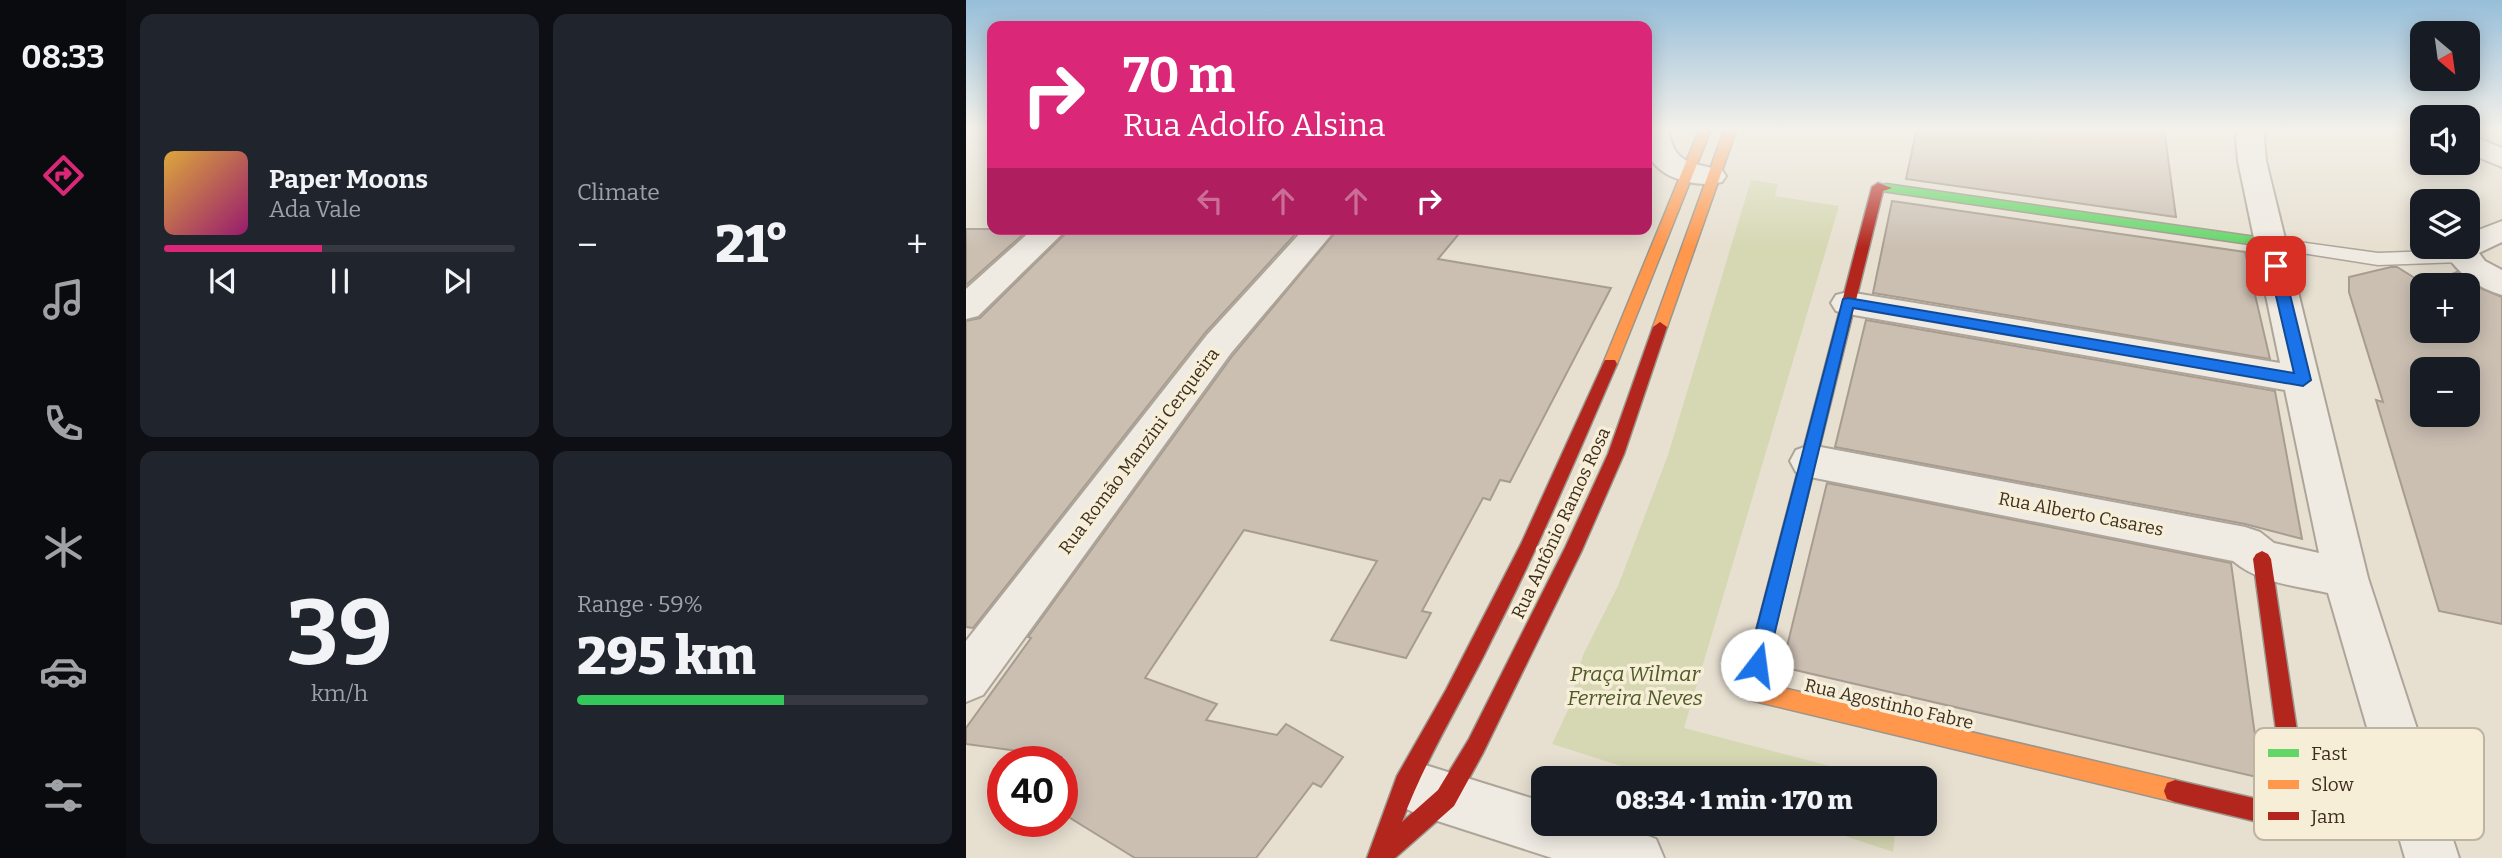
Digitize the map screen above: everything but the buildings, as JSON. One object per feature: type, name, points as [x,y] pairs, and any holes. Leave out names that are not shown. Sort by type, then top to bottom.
[{"type":"main road","name":"Rua Antônio Ramos Rosa","points":[[1378,858],[1426,791],[1476,746],[1573,550],[1616,454],[1700,168]]},
{"type":"main road","name":"Rua Antônio Ramos Rosa","points":[[1378,858],[1402,839],[1426,791],[1453,697],[1529,547],[1618,346],[1703,168]]},
{"type":"main road","name":"Rua Agostinho Fabre","points":[[2254,810],[1750,691],[1878,187],[2270,243]]},
{"type":"main road","name":"Rua Agostinho Fabre","points":[[2262,559],[2286,728]]},
{"type":"street","points":[[1689,168],[1699,174]]},
{"type":"street","points":[[2254,168],[2346,578],[2392,728]]},
{"type":"street","points":[[2480,241],[2502,230]]},
{"type":"street","points":[[966,308],[1045,235]]},
{"type":"street","name":"Rua Romão Manzini Cerqueira","points":[[966,679],[1219,344],[1316,235]]},
{"type":"street","points":[[2470,259],[2474,268],[2502,284]]},
{"type":"street","points":[[1848,303],[2303,380]]},
{"type":"street","name":"Rua Alberto Casares","points":[[1810,461],[2245,545],[2262,559],[2346,578]]},
{"type":"street","points":[[1426,791],[1637,858]]},
{"type":"street","points":[[2426,840],[2432,858]]},
{"type":"lane","points":[[2270,243],[2391,259],[2410,256]]},
{"type":"green space","name":"Praça Wilmar Ferreira Neves","points":[[1751,180],[1778,184],[1775,196],[1839,206],[1684,728],[1830,766],[1621,766],[1552,744],[1568,710],[1583,655],[1618,586],[1668,455]]},
{"type":"green space","points":[[1845,836],[1895,836],[1893,852]]},
{"type":"traffic: fast","points":[[1886,188],[2270,243]]},
{"type":"traffic: slow","points":[[1610,364],[1689,168]]},
{"type":"traffic: slow","points":[[1660,327],[1717,168]]},
{"type":"traffic: slow","points":[[1764,635],[1750,690],[2175,791]]},
{"type":"traffic: jam","points":[[1764,635],[1878,187],[1886,188]]},
{"type":"traffic: jam","points":[[1378,858],[1446,798],[1476,746],[1573,550],[1616,454],[1660,327]]},
{"type":"traffic: jam","points":[[1378,858],[1405,784],[1453,697],[1529,547],[1610,364]]},
{"type":"traffic: jam","points":[[2262,559],[2286,728]]},
{"type":"traffic: jam","points":[[2175,791],[2254,810]]},
{"type":"route","points":[[1757,665],[1848,303],[2303,380],[2276,266]]}]
